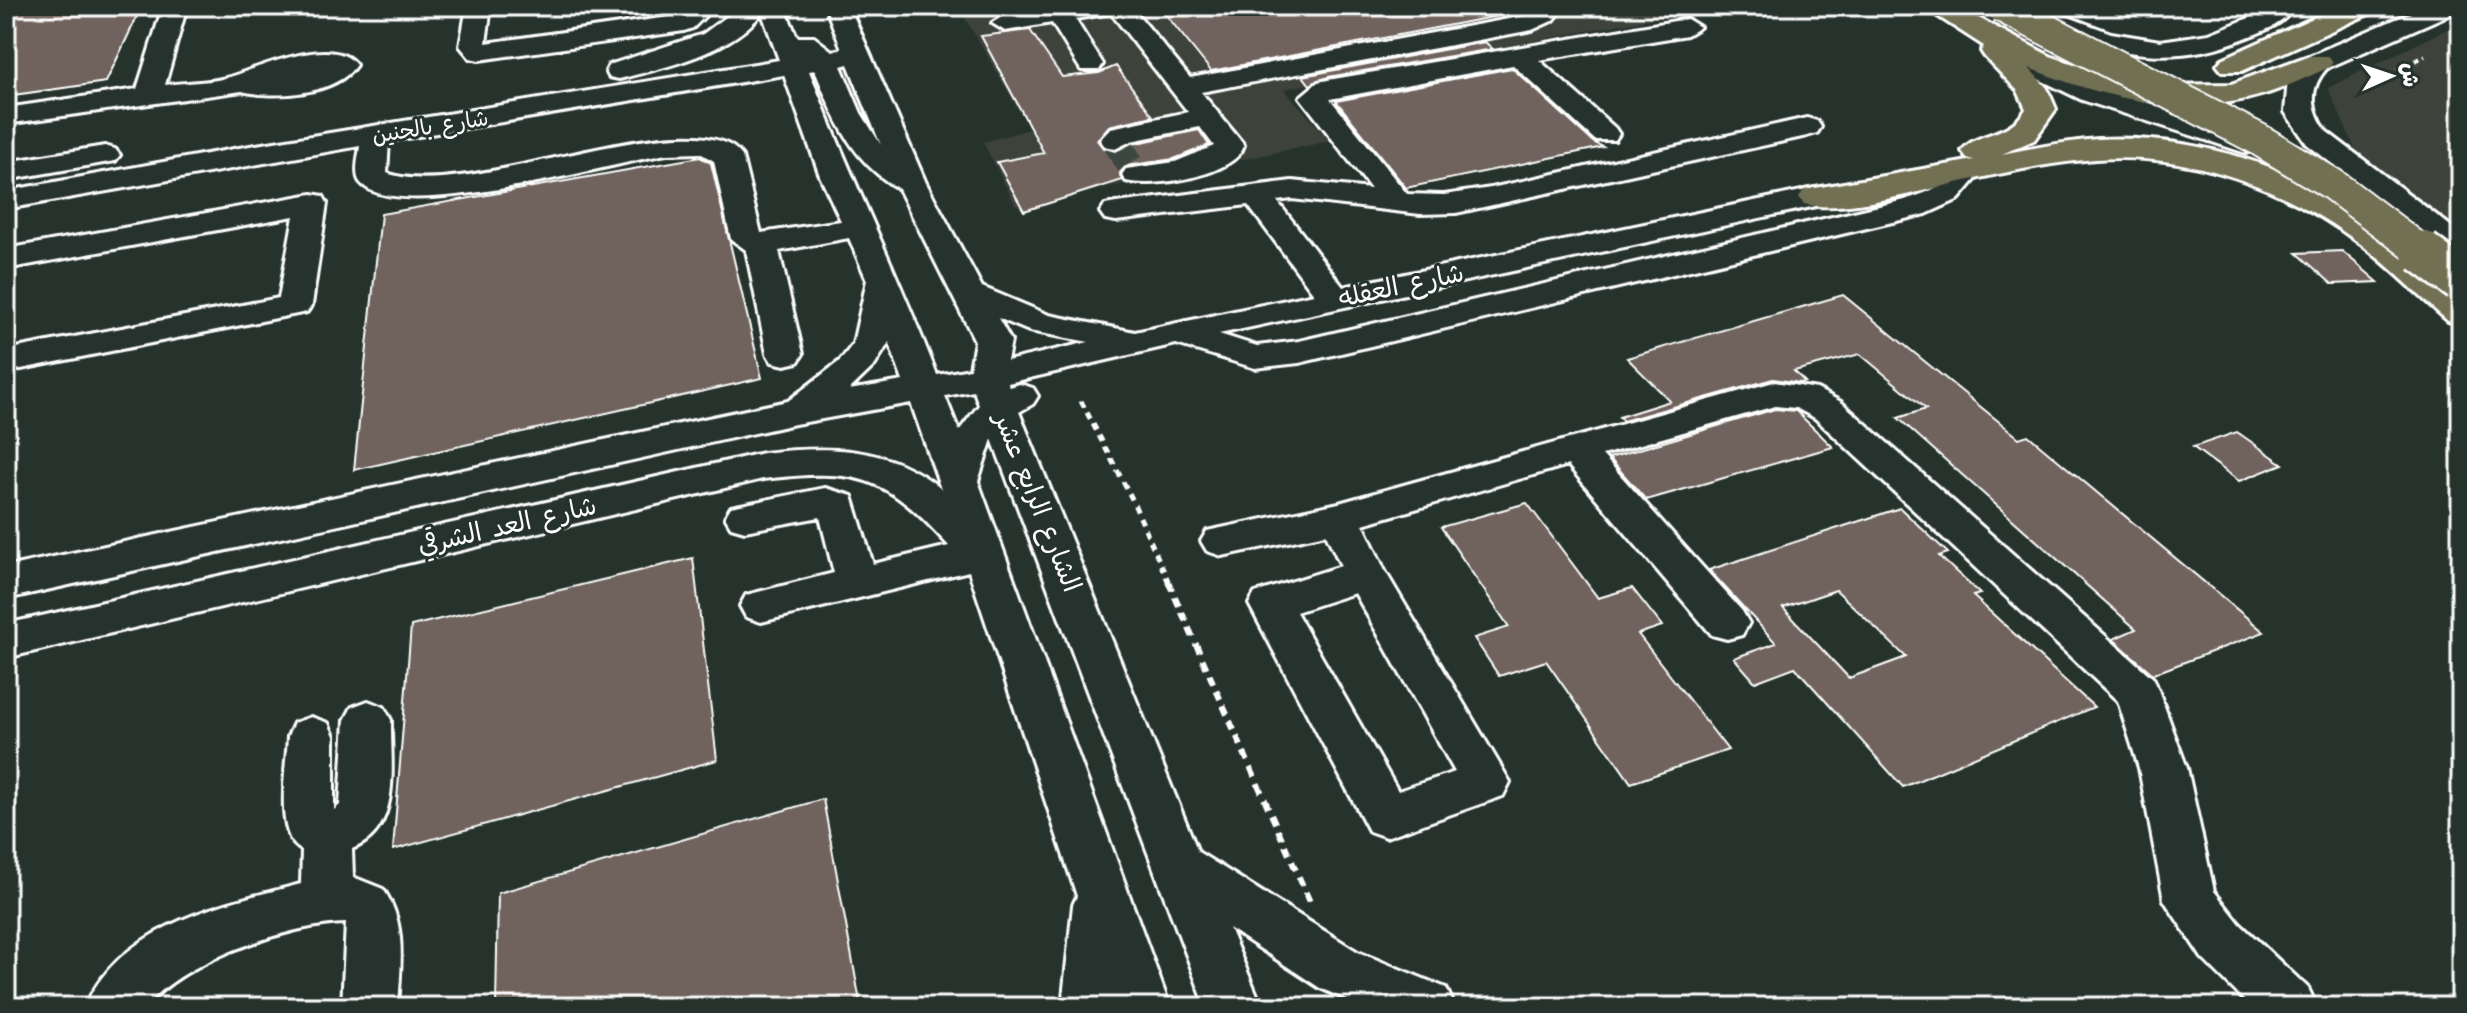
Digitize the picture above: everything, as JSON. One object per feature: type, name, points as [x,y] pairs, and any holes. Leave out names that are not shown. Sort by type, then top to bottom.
[{"type":"main road","points":[[1936,6],[2027,59],[2117,88],[2166,95],[2240,92],[2318,62]]},
{"type":"main road","points":[[2001,6],[2283,154],[2380,217],[2461,281]]},
{"type":"main road","points":[[2298,6],[2352,10]]},
{"type":"main road","points":[[1977,32],[2066,62],[2134,74],[2169,75],[2201,72],[2252,58],[2352,10]]},
{"type":"main road","points":[[1977,32],[2032,48],[2065,52],[2083,44],[2082,38],[2074,31]]},
{"type":"main road","points":[[1816,197],[2004,143],[2031,129],[2041,109],[2032,88],[1977,32]]},
{"type":"main road","points":[[1816,197],[1966,173],[2059,153],[2104,148],[2155,150],[2211,160],[2264,176],[2319,201],[2363,229],[2461,313]]},
{"type":"street","points":[[149,95],[175,6]]},
{"type":"street","points":[[479,6],[473,46],[479,52],[684,23],[692,16],[691,6]]},
{"type":"street","points":[[619,83],[734,28],[754,6]]},
{"type":"street","points":[[772,6],[806,45],[863,147],[882,166],[911,183]]},
{"type":"street","points":[[1005,23],[1109,6]]},
{"type":"street","points":[[1118,6],[1228,141],[1227,153],[1152,176],[1137,175]]},
{"type":"street","points":[[1184,87],[1532,22],[1545,15],[1543,6]]},
{"type":"street","points":[[2026,6],[2074,31],[2148,48],[2199,46],[2276,16],[2283,6]]},
{"type":"street","points":[[2448,6],[2318,62],[2302,79],[2299,112],[2317,138],[2461,250]]},
{"type":"street","points":[[1059,14],[1090,64]]},
{"type":"street","points":[[1396,201],[1314,97],[1328,88],[1687,27]]},
{"type":"street","points":[[846,31],[911,183],[972,295],[993,341],[987,404],[958,481]]},
{"type":"street","name":"شارع بالحنين","points":[[6,200],[375,135],[806,45],[846,31]]},
{"type":"street","points":[[1977,32],[2030,66],[2092,94],[2246,144]]},
{"type":"street","points":[[806,45],[811,110],[835,176],[882,275],[958,481],[1142,1007]]},
{"type":"street","points":[[250,155],[335,129],[806,45]]},
{"type":"street","points":[[1518,55],[1605,134]]},
{"type":"street","points":[[6,116],[242,83]]},
{"type":"street","points":[[619,83],[772,96],[811,110]]},
{"type":"street","name":"شارع بالحنين","points":[[6,171],[619,83]]},
{"type":"street","points":[[1115,140],[1121,134],[1208,117]]},
{"type":"street","points":[[1116,212],[1255,193],[1321,190],[1440,206],[1807,127]]},
{"type":"street","points":[[375,135],[372,178],[382,187],[401,190],[461,185],[676,144],[715,146],[726,155],[747,239],[761,245],[859,227]]},
{"type":"street","points":[[1176,333],[1255,357],[1299,352],[1915,207],[1948,193],[1966,173]]},
{"type":"street","points":[[1255,193],[1335,299]]},
{"type":"street","name":"شارع العقله","points":[[1140,341],[1816,197]]},
{"type":"street","points":[[6,259],[312,203],[295,305],[6,361]]},
{"type":"street","points":[[761,245],[785,354]]},
{"type":"street","points":[[795,412],[857,368],[868,355],[881,314],[882,275]]},
{"type":"street","points":[[972,295],[1041,324],[1140,341]]},
{"type":"street","points":[[927,401],[987,404],[1140,341]]},
{"type":"street","points":[[1222,541],[1339,517],[1774,394],[1804,397],[1828,410],[2138,692],[2163,768],[2190,900],[2221,941],[2289,1007]]},
{"type":"street","name":"شارع العد الشرقي","points":[[6,583],[795,412],[877,398],[927,401]]},
{"type":"street","points":[[927,401],[987,404]]},
{"type":"street","name":"الشارع الرابع عشر","points":[[987,404],[1005,462],[1044,518],[1234,1007]]},
{"type":"street","points":[[1577,451],[1727,623]]},
{"type":"street","name":"شارع العد الشرقي","points":[[6,641],[763,466],[810,460],[870,466],[898,476],[981,553]]},
{"type":"street","points":[[745,517],[825,502],[838,506],[857,583]]},
{"type":"street","points":[[1339,517],[1365,574],[1486,782],[1386,816],[1270,604],[1365,574]]},
{"type":"street","points":[[761,606],[981,553]]},
{"type":"street","points":[[311,736],[307,822],[309,830],[327,836],[355,824],[364,812],[368,720]]},
{"type":"street","points":[[327,836],[327,901]]},
{"type":"street","points":[[1181,868],[1339,970],[1427,1007]]},
{"type":"street","points":[[1090,1007],[1100,889]]},
{"type":"street","points":[[113,1007],[140,975],[197,939],[327,901],[348,899],[365,905],[374,919],[370,1007]]},
{"type":"path","points":[[2397,70],[2425,56]]},
{"type":"path","points":[[1081,401],[1131,497],[1314,913]]},
{"type":"shaded area","points":[[958,6],[1717,6],[1284,89],[1330,141],[1016,206],[983,142],[1030,129]]},
{"type":"shaded area","points":[[2461,22],[2461,234],[2357,153],[2328,88]]},
{"type":"building","points":[[6,6],[142,6],[106,82],[6,96]]},
{"type":"building","points":[[1159,6],[1528,6],[1529,10],[1211,71]]},
{"type":"building","points":[[1030,30],[1062,77],[1099,73],[1116,66],[1153,116],[1109,126],[1097,140],[1104,149],[1116,152],[1132,144],[1199,130],[1209,145],[1174,159],[1126,166],[1120,173],[1122,180],[1024,211],[997,162],[1044,153],[981,36]]},
{"type":"building","points":[[1485,42],[1493,49],[1328,77],[1310,85],[1303,76]]},
{"type":"building","points":[[1512,68],[1593,142],[1603,147],[1406,188],[1336,101]]},
{"type":"building","points":[[700,157],[711,163],[762,378],[354,470],[381,214]]},
{"type":"building","points":[[2342,251],[2378,282],[2332,284],[2297,253]]},
{"type":"building","points":[[1843,295],[2019,438],[2028,435],[2264,632],[2153,674],[2113,639],[2136,629],[1898,418],[1926,409],[1860,354],[1794,371],[1805,382],[1773,379],[1623,421],[1619,417],[1670,401],[1627,358]]},
{"type":"building","points":[[1775,409],[1796,411],[1833,447],[1646,500],[1609,458]]},
{"type":"building","points":[[2237,432],[2283,464],[2239,481],[2193,447]]},
{"type":"building","points":[[1527,503],[1598,598],[1632,588],[1662,626],[1638,634],[1728,750],[1631,783],[1546,661],[1499,676],[1474,638],[1509,627],[1441,527]]},
{"type":"building","points":[[1900,508],[1948,553],[1939,556],[1980,594],[1973,596],[2094,707],[1903,787],[1795,667],[1755,682],[1734,658],[1776,643],[1709,570]],"holes":[[[1836,590],[1906,657],[1849,678],[1783,608]]]},
{"type":"building","points":[[693,558],[717,760],[393,850],[411,626]]},
{"type":"building","points":[[823,799],[861,1007],[496,1007],[498,893]]},
{"type":"tunnel","points":[[1115,140],[1137,175]]}]
